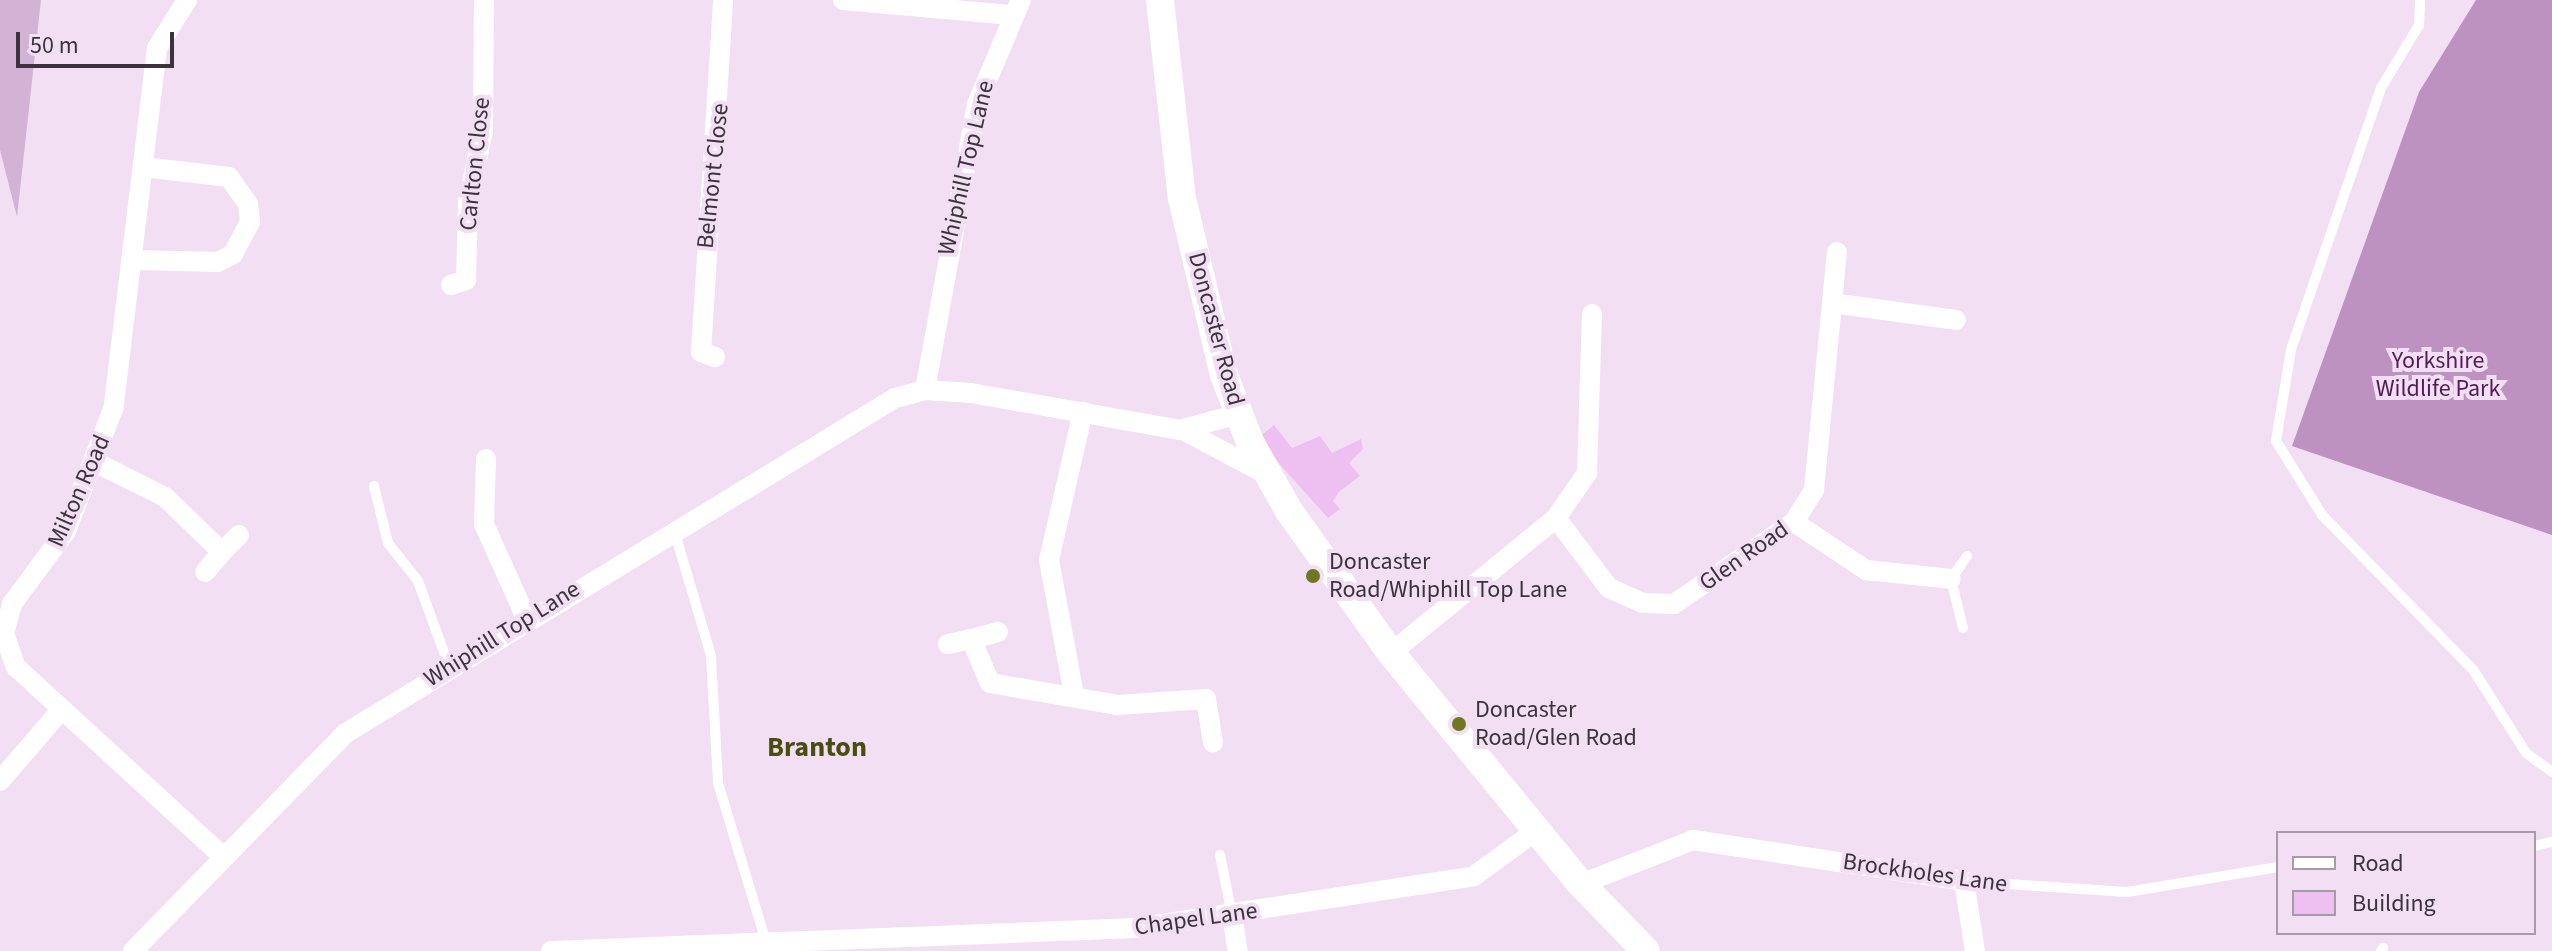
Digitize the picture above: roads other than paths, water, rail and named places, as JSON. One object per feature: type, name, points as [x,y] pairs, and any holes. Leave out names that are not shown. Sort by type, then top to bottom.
[{"type":"main road","name":"Doncaster Road","points":[[1160,0],[1182,198],[1238,414],[1267,475],[1391,653],[1581,884],[1643,948]]},
{"type":"street","name":"Milton Road","points":[[187,0],[157,48],[120,377],[95,462],[66,531],[6,617],[16,667],[222,856]]},
{"type":"street","name":"Carlton Close","points":[[466,284],[468,202],[483,131],[484,0]]},
{"type":"street","name":"Belmont Close","points":[[702,355],[723,0]]},
{"type":"street","points":[[843,0],[1017,8]]},
{"type":"street","name":"Whiphill Top Lane","points":[[925,390],[964,156],[1017,8]]},
{"type":"street","points":[[134,260],[218,262],[233,254],[250,222],[248,204],[229,177],[144,167]]},
{"type":"street","name":"Glen Road","points":[[1556,518],[1609,588],[1643,603],[1674,604],[1794,522],[1814,490],[1837,252]]},
{"type":"street","points":[[1832,303],[1956,320]]},
{"type":"street","points":[[1391,653],[1556,518],[1587,473],[1592,314]]},
{"type":"street","name":"Whiphill Top Lane","points":[[133,951],[330,745],[526,618],[895,398],[925,390],[1083,412],[1182,430],[1238,414]]},
{"type":"street","points":[[1074,695],[1049,560],[1083,412]]},
{"type":"street","points":[[1182,430],[1267,475]]},
{"type":"street","points":[[95,462],[165,497],[222,552]]},
{"type":"street","points":[[477,470],[484,524],[526,618]]},
{"type":"street","points":[[1794,522],[1866,570],[1951,579]]},
{"type":"street","points":[[205,572],[239,535]]},
{"type":"street","points":[[948,644],[998,632]]},
{"type":"street","points":[[971,639],[990,683],[1135,706],[1213,698],[1213,742]]},
{"type":"street","points":[[0,781],[61,710]]},
{"type":"street","name":"Chapel Lane","points":[[551,951],[766,942],[836,946],[1061,934],[1232,915],[1474,876],[1537,830]]},
{"type":"street","name":"Brockholes Lane","points":[[1581,884],[1693,840],[1964,881]]},
{"type":"street","points":[[1964,881],[1975,951]]},
{"type":"street","points":[[1232,915],[1238,951]]},
{"type":"lane","points":[[2420,0],[2419,25],[2381,88],[2291,350],[2276,441],[2322,515],[2474,671],[2526,753],[2552,772]]},
{"type":"lane","points":[[374,486],[388,543],[418,581],[449,666]]},
{"type":"lane","points":[[673,528],[711,656],[718,783],[766,942]]},
{"type":"lane","points":[[1963,628],[1951,579],[1967,556]]},
{"type":"lane","points":[[1220,855],[1232,915]]},
{"type":"lane","name":"Brockholes Lane","points":[[1964,881],[2127,892],[2276,867]]},
{"type":"place","name":"Doncaster Road/Whiphill Top Lane","points":[[1313,576]]},
{"type":"place","name":"Doncaster Road/Glen Road","points":[[1459,724]]},
{"type":"district","name":"Branton","points":[[817,747]]},
{"type":"park label","name":"Yorkshire Wildlife Park","points":[[2438,375]]}]
